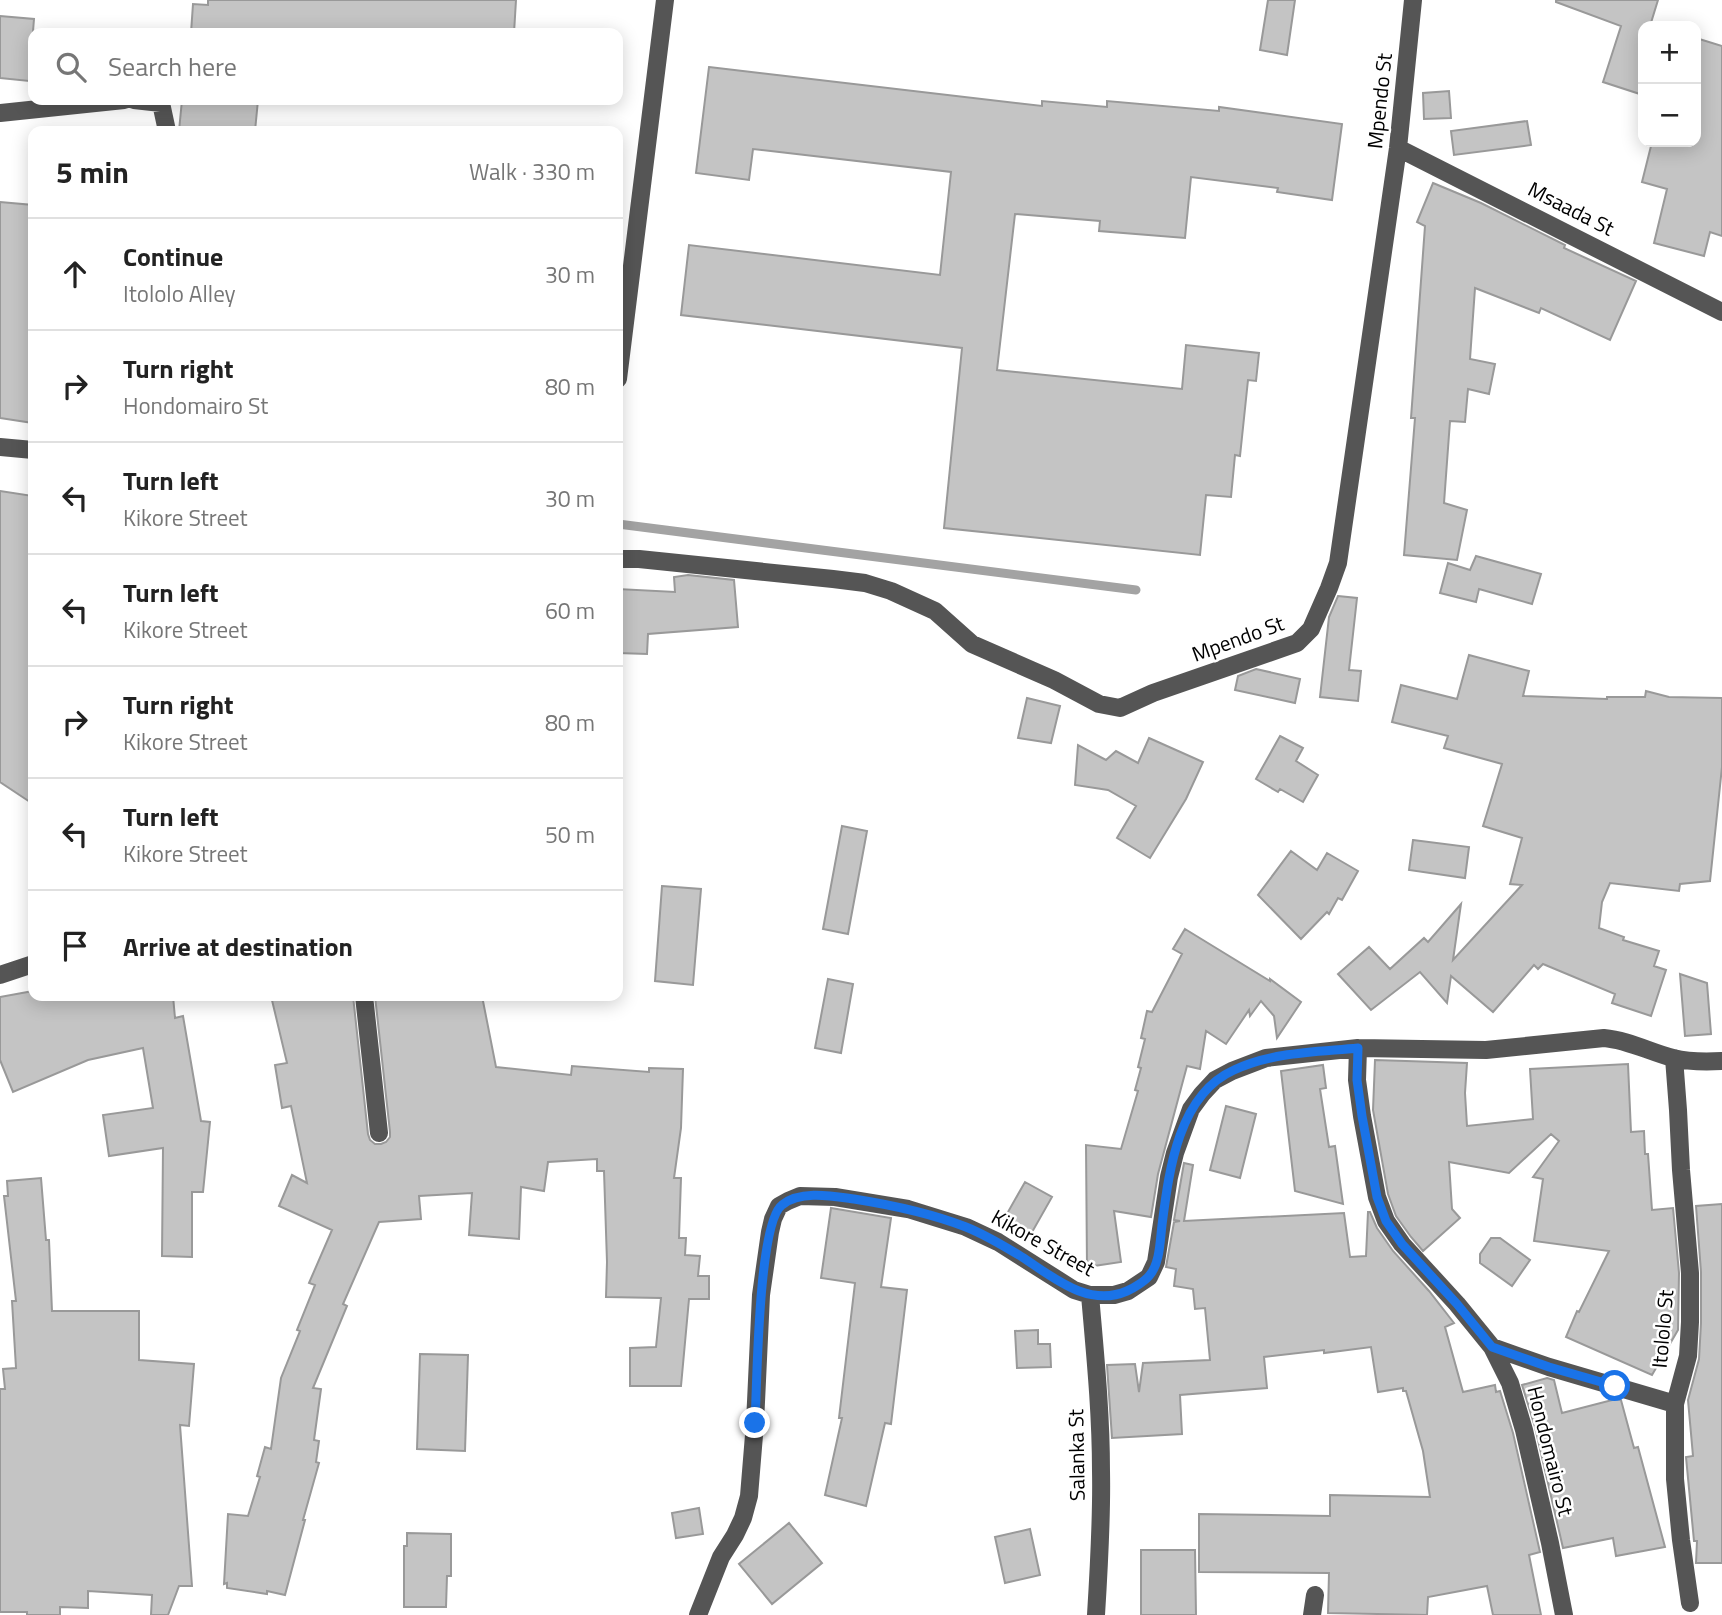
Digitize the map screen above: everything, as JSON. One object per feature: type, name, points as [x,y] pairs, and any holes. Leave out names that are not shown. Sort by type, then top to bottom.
[{"type":"street","points":[[623,339],[665,0]]},
{"type":"street","name":"Mpendo St","points":[[623,559],[833,579],[878,587],[935,611],[972,644],[1054,680],[1099,704],[1120,708],[1153,693],[1297,643],[1311,629],[1338,563],[1398,148],[1413,0]]},
{"type":"street","points":[[0,113],[76,105]]},
{"type":"street","points":[[161,105],[166,126]]},
{"type":"street","name":"Msaada St","points":[[1398,148],[1722,312]]},
{"type":"street","points":[[0,447],[28,450]]},
{"type":"street","points":[[0,975],[28,966]]},
{"type":"street","points":[[365,1001],[379,1133]]},
{"type":"street","name":"Kikore Street","points":[[698,1615],[721,1557],[743,1518],[749,1496],[761,1295],[773,1219],[779,1206],[788,1201],[800,1196],[835,1197],[908,1209],[966,1227],[998,1242],[1074,1290],[1090,1295],[1114,1294],[1128,1291],[1149,1277],[1156,1262],[1169,1177],[1183,1128],[1191,1109],[1202,1094],[1215,1080],[1232,1070],[1266,1058],[1358,1048],[1486,1050],[1604,1038],[1618,1039],[1674,1058],[1722,1061]]},
{"type":"street","name":"Hondomairo St","points":[[1358,1048],[1357,1080],[1377,1197],[1386,1221],[1402,1244],[1492,1347],[1510,1383],[1524,1430],[1564,1615]]},
{"type":"street","name":"Itololo St","points":[[1674,1058],[1690,1273],[1688,1356],[1675,1404],[1675,1479],[1690,1603]]},
{"type":"street","name":"Salanka St","points":[[1090,1295],[1097,1369],[1101,1470],[1096,1615]]},
{"type":"street","points":[[1492,1347],[1549,1367],[1675,1404]]},
{"type":"street","points":[[1312,1615],[1315,1595]]},
{"type":"building","points":[[208,0],[516,0],[514,28],[191,28],[193,4],[208,5]]},
{"type":"building","points":[[1268,0],[1295,0],[1287,55],[1260,50]]},
{"type":"building","points":[[1658,0],[1652,21],[1638,21],[1638,93],[1603,82],[1621,26],[1556,2]]},
{"type":"building","points":[[0,16],[34,19],[33,28],[28,28],[28,81],[0,78]]},
{"type":"building","points":[[1701,40],[1722,46],[1722,236],[1710,232],[1704,256],[1654,243],[1667,189],[1642,182],[1651,147],[1701,147]]},
{"type":"building","points":[[709,67],[1042,106],[1042,101],[1107,107],[1107,101],[1219,111],[1219,107],[1342,124],[1332,200],[1277,192],[1278,188],[1191,177],[1185,238],[1099,231],[1100,221],[1015,214],[997,370],[1182,389],[1186,345],[1259,353],[1256,381],[1248,380],[1240,456],[1235,455],[1231,497],[1206,495],[1200,555],[944,528],[962,348],[681,315],[689,245],[940,275],[951,172],[753,149],[749,180],[696,173]]},
{"type":"building","points":[[1449,91],[1451,118],[1424,119],[1423,93]]},
{"type":"building","points":[[182,105],[258,105],[255,126],[179,126]]},
{"type":"building","points":[[1527,121],[1531,145],[1454,155],[1451,131]]},
{"type":"building","points":[[1433,183],[1481,203],[1565,245],[1564,248],[1636,281],[1610,340],[1541,308],[1539,313],[1475,288],[1470,359],[1495,364],[1489,394],[1468,389],[1465,422],[1450,421],[1444,503],[1467,510],[1457,560],[1404,555],[1415,418],[1411,418],[1425,226],[1417,222]]},
{"type":"building","points":[[0,202],[28,205],[28,422],[0,418]]},
{"type":"building","points":[[0,491],[28,495],[28,801],[0,782]]},
{"type":"building","points":[[1476,556],[1541,574],[1532,604],[1479,589],[1476,602],[1440,593],[1448,563],[1470,570]]},
{"type":"building","points":[[688,575],[734,580],[738,627],[648,634],[647,654],[623,653],[623,589],[675,592],[674,577]]},
{"type":"building","points":[[1338,596],[1357,598],[1349,670],[1361,671],[1358,701],[1320,697],[1329,617]]},
{"type":"building","points":[[1469,655],[1529,671],[1523,696],[1607,699],[1645,697],[1646,691],[1669,697],[1722,698],[1722,767],[1710,881],[1680,884],[1679,891],[1610,883],[1602,902],[1599,928],[1624,937],[1623,940],[1659,951],[1654,966],[1666,970],[1651,1016],[1612,1003],[1615,994],[1543,964],[1538,969],[1534,965],[1493,1012],[1451,976],[1447,1003],[1420,972],[1371,1010],[1338,974],[1369,947],[1390,969],[1424,938],[1428,942],[1461,904],[1453,960],[1522,885],[1510,884],[1522,838],[1483,826],[1502,764],[1444,748],[1448,736],[1392,722],[1401,685],[1457,699]]},
{"type":"building","points":[[1256,669],[1300,679],[1295,703],[1235,690],[1238,676]]},
{"type":"building","points":[[1027,698],[1060,706],[1051,743],[1018,738]]},
{"type":"building","points":[[1280,736],[1303,748],[1296,761],[1318,775],[1303,802],[1256,779]]},
{"type":"building","points":[[1149,738],[1203,762],[1186,799],[1150,858],[1117,838],[1136,806],[1108,790],[1075,785],[1078,745],[1106,760],[1116,751],[1138,763]]},
{"type":"building","points":[[842,826],[867,831],[848,934],[823,929]]},
{"type":"building","points":[[1413,840],[1469,847],[1465,878],[1409,870]]},
{"type":"building","points":[[1291,851],[1317,870],[1327,853],[1358,871],[1342,900],[1338,898],[1329,914],[1327,912],[1301,939],[1258,895]]},
{"type":"building","points":[[662,886],[701,889],[693,985],[655,981]]},
{"type":"building","points":[[1185,929],[1270,979],[1301,1002],[1277,1038],[1274,1016],[1261,1001],[1250,1016],[1249,1010],[1226,1044],[1206,1031],[1200,1069],[1187,1066],[1158,1174],[1151,1217],[1114,1211],[1121,1262],[1087,1267],[1086,1145],[1121,1149],[1138,1091],[1135,1090],[1141,1068],[1138,1067],[1145,1039],[1141,1038],[1147,1011],[1152,1012],[1182,954],[1173,949]]},
{"type":"building","points":[[1680,974],[1707,983],[1711,1034],[1685,1036]]},
{"type":"building","points":[[828,979],[853,984],[841,1053],[815,1048]]},
{"type":"building","points":[[28,992],[28,1001],[173,1001],[175,1018],[183,1016],[201,1121],[210,1122],[203,1192],[192,1192],[192,1257],[162,1256],[163,1148],[109,1156],[103,1115],[153,1108],[143,1048],[88,1060],[13,1092],[0,1060],[0,997]]},
{"type":"building","points":[[272,1001],[354,1001],[368,1134],[375,1144],[386,1142],[390,1137],[376,1001],[483,1001],[496,1067],[571,1075],[572,1066],[649,1072],[649,1068],[683,1069],[681,1128],[674,1178],[681,1178],[679,1238],[686,1238],[685,1255],[700,1256],[698,1276],[709,1276],[709,1299],[689,1299],[681,1386],[630,1386],[630,1348],[656,1347],[661,1298],[606,1297],[604,1171],[597,1171],[597,1159],[548,1162],[544,1191],[521,1187],[519,1239],[469,1235],[472,1193],[419,1196],[421,1219],[379,1222],[343,1304],[347,1306],[313,1388],[321,1389],[314,1440],[319,1441],[316,1462],[319,1463],[285,1595],[227,1588],[227,1583],[224,1584],[228,1514],[248,1516],[260,1477],[257,1476],[265,1447],[271,1449],[281,1378],[315,1285],[309,1283],[332,1230],[279,1206],[292,1175],[307,1183],[291,1106],[282,1108],[275,1065],[287,1063]]},
{"type":"building","points":[[1375,1060],[1467,1063],[1467,1126],[1533,1119],[1530,1069],[1628,1064],[1631,1132],[1644,1131],[1652,1210],[1673,1208],[1679,1273],[1678,1330],[1652,1375],[1566,1337],[1609,1251],[1534,1241],[1543,1179],[1533,1177],[1559,1141],[1551,1134],[1509,1173],[1449,1162],[1452,1209],[1460,1218],[1423,1251],[1396,1216],[1388,1194],[1373,1110]]},
{"type":"building","points":[[1323,1065],[1326,1088],[1320,1089],[1329,1147],[1335,1146],[1343,1204],[1295,1191],[1281,1071]]},
{"type":"building","points":[[1226,1106],[1256,1114],[1240,1178],[1210,1170]]},
{"type":"building","points":[[1184,1163],[1193,1165],[1184,1221],[1344,1213],[1350,1257],[1366,1256],[1370,1212],[1393,1251],[1454,1323],[1445,1327],[1463,1392],[1495,1385],[1496,1392],[1500,1391],[1513,1433],[1540,1552],[1529,1555],[1541,1615],[1493,1615],[1487,1586],[1428,1597],[1427,1615],[1328,1613],[1329,1573],[1199,1572],[1199,1514],[1330,1516],[1330,1495],[1430,1497],[1423,1451],[1406,1391],[1403,1391],[1403,1388],[1378,1392],[1371,1347],[1264,1357],[1267,1388],[1180,1395],[1182,1434],[1112,1438],[1107,1365],[1135,1364],[1139,1392],[1143,1363],[1210,1360],[1205,1308],[1195,1309],[1193,1289],[1174,1286],[1176,1269],[1166,1267],[1174,1222],[1180,1221],[1174,1220]]},
{"type":"building","points":[[41,1178],[46,1240],[49,1240],[52,1311],[139,1311],[139,1360],[194,1364],[189,1426],[180,1425],[192,1586],[179,1586],[168,1615],[151,1615],[152,1595],[88,1591],[88,1608],[60,1607],[60,1615],[0,1612],[0,1389],[5,1389],[3,1369],[16,1368],[12,1301],[16,1301],[4,1196],[8,1196],[7,1181]]},
{"type":"building","points":[[1025,1182],[1052,1197],[1031,1234],[1004,1219]]},
{"type":"building","points":[[1722,1204],[1722,1563],[1696,1563],[1697,1541],[1694,1541],[1686,1457],[1693,1456],[1688,1400],[1699,1359],[1701,1323],[1701,1272],[1696,1206]]},
{"type":"building","points":[[831,1208],[891,1218],[881,1287],[907,1290],[891,1424],[885,1423],[866,1506],[825,1495],[842,1418],[839,1418],[855,1283],[821,1278]]},
{"type":"building","points":[[1491,1238],[1500,1238],[1530,1260],[1512,1286],[1480,1263],[1480,1254]]},
{"type":"building","points":[[1038,1330],[1038,1344],[1050,1344],[1051,1367],[1017,1368],[1015,1331]]},
{"type":"building","points":[[420,1354],[468,1355],[465,1451],[417,1449]]},
{"type":"building","points":[[1547,1378],[1554,1380],[1562,1413],[1621,1400],[1634,1448],[1638,1447],[1665,1547],[1616,1556],[1613,1538],[1563,1548],[1535,1427],[1522,1385]]},
{"type":"building","points":[[699,1508],[703,1534],[676,1538],[672,1513]]},
{"type":"building","points":[[789,1523],[822,1563],[772,1604],[739,1564]]},
{"type":"building","points":[[1030,1529],[1040,1575],[1005,1583],[995,1537]]},
{"type":"building","points":[[407,1533],[451,1534],[451,1576],[447,1576],[446,1607],[404,1607],[404,1546],[407,1546]]},
{"type":"building","points":[[1141,1550],[1195,1550],[1196,1615],[1141,1615]]},
{"type":"waterway","points":[[623,525],[1136,590]]},
{"type":"route","points":[[755,1423],[761,1295],[770,1232],[779,1206],[800,1196],[835,1197],[908,1209],[966,1227],[998,1242],[1074,1290],[1090,1295],[1128,1291],[1149,1277],[1156,1262],[1169,1177],[1183,1128],[1191,1109],[1215,1080],[1232,1070],[1266,1058],[1358,1048],[1357,1080],[1377,1197],[1386,1221],[1402,1244],[1492,1347],[1615,1386]]}]
